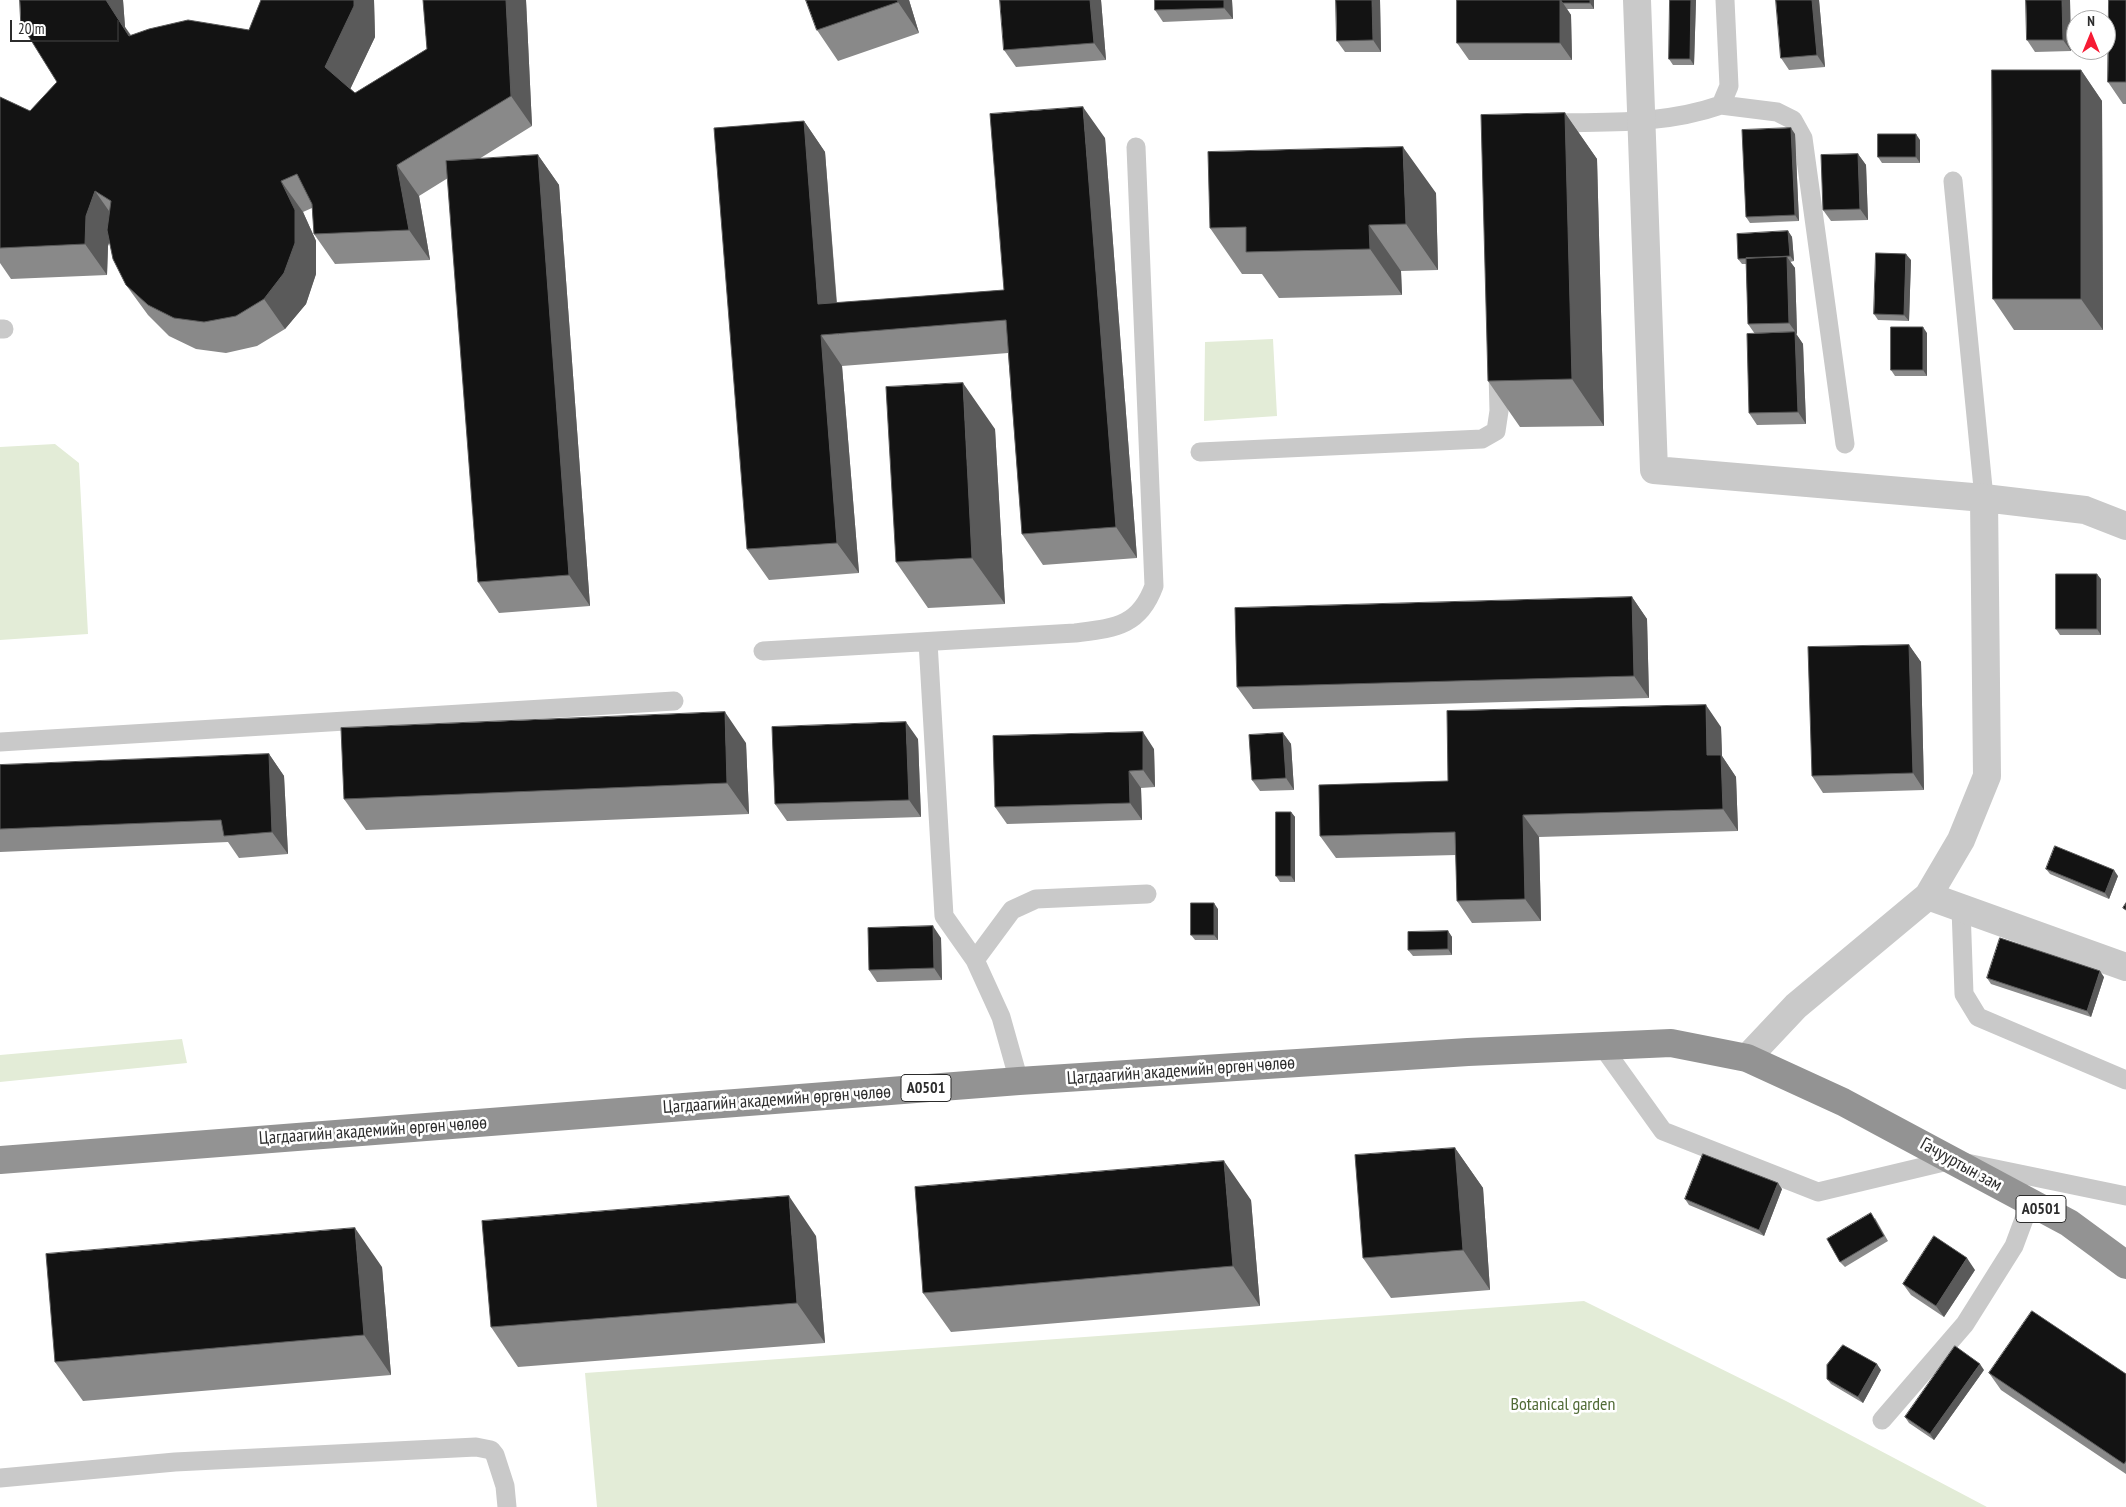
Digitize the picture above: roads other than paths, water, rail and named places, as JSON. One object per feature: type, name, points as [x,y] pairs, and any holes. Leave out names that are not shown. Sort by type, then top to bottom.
[{"type":"highway","name":"Цагдаагийн академийн өргөн чөлөө","points":[[0,1160],[1019,1081],[1468,1052],[1671,1043],[1747,1058],[1843,1102]]},
{"type":"highway","name":"Гачууртын зам","points":[[1843,1102],[2069,1223],[2126,1265]]},
{"type":"street","points":[[1637,0],[1654,470],[1984,498],[2085,510],[2126,526]]},
{"type":"street","points":[[1747,1058],[1796,1006],[1928,896],[1961,840],[1987,776],[1984,498]]},
{"type":"street","points":[[1928,896],[2126,967]]},
{"type":"lane","points":[[1721,105],[1728,86],[1726,0]]},
{"type":"lane","points":[[1525,124],[1641,122],[1694,115],[1721,105],[1777,112],[1793,120],[1804,138],[1845,444]]},
{"type":"lane","points":[[763,651],[1075,633],[1116,627],[1138,614],[1149,601],[1154,586],[1136,147]]},
{"type":"lane","points":[[1952,182],[1984,498]]},
{"type":"lane","points":[[1200,452],[1482,440],[1496,431],[1499,411],[1497,353]]},
{"type":"lane","points":[[928,642],[944,916],[975,960],[1001,1017],[1019,1081]]},
{"type":"lane","points":[[0,742],[674,700]]},
{"type":"lane","points":[[975,960],[1012,910],[1036,899],[1148,894]]},
{"type":"lane","points":[[1961,908],[1964,994],[1978,1017],[2126,1080]]},
{"type":"lane","points":[[1602,1046],[1663,1131],[1818,1192],[1952,1160],[2126,1196]]},
{"type":"lane","points":[[1882,1420],[1965,1324],[2014,1246],[2030,1203]]},
{"type":"lane","points":[[0,1478],[175,1462],[476,1447],[492,1450],[495,1455],[505,1486],[507,1507]]},
{"type":"park label","name":"Botanical garden","points":[[1563,1405]]}]
